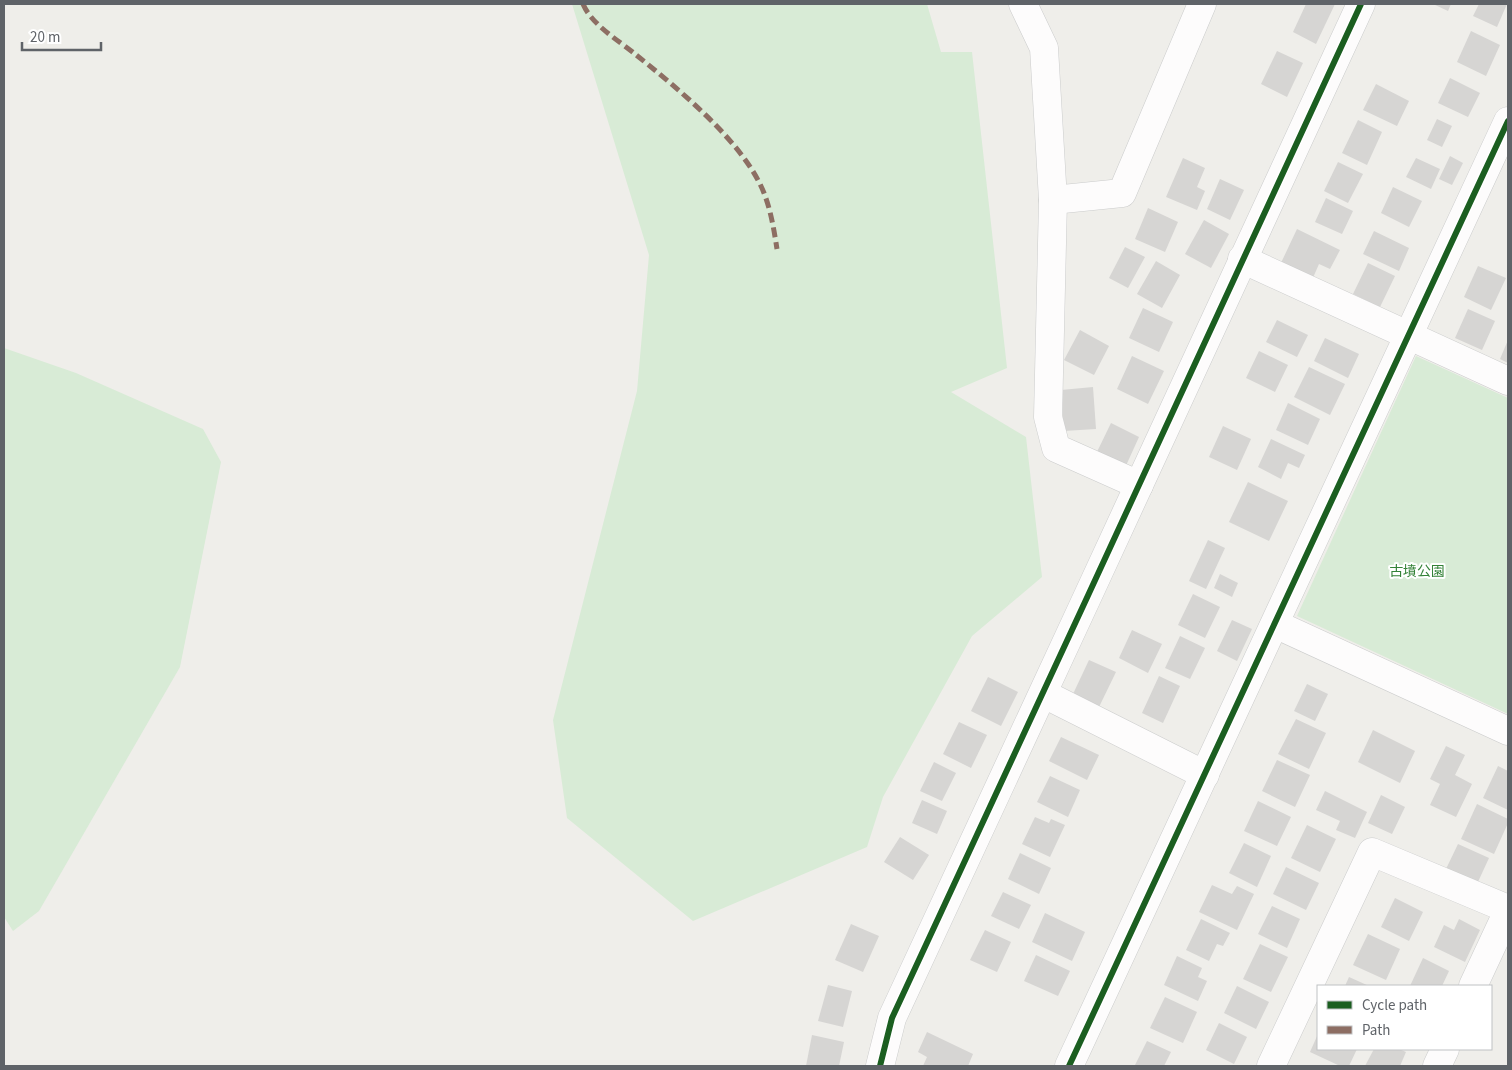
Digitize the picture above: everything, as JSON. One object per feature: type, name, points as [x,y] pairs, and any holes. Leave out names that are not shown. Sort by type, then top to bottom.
[{"type":"street","points":[[1023,4],[1044,48],[1054,200],[1048,418],[1056,448],[1140,485]]},
{"type":"street","points":[[1054,200],[1122,193],[1202,4]]},
{"type":"street","points":[[880,1066],[892,1018],[1044,694],[1242,259],[1361,4]]},
{"type":"street","points":[[1069,1066],[1508,121]]},
{"type":"street","points":[[1242,259],[1508,381]]},
{"type":"street","points":[[1275,624],[1508,731]]},
{"type":"street","points":[[1044,694],[1205,775]]},
{"type":"street","points":[[1272,1066],[1372,852],[1508,910],[1474,985]]},
{"type":"green space","points":[[572,4],[927,4],[941,52],[972,52],[1007,368],[951,392],[1026,437],[1042,577],[972,636],[883,797],[867,847],[693,921],[567,818],[553,720],[637,391],[649,255]]},
{"type":"green space","points":[[4,348],[76,373],[203,429],[221,462],[180,667],[39,911],[13,931],[4,917]]},
{"type":"green space","name":"古墳公園","points":[[1416,356],[1508,398],[1508,714],[1297,616]]},
{"type":"building","points":[[1306,4],[1335,4],[1316,44],[1293,32]]},
{"type":"building","points":[[1433,4],[1451,4],[1448,11]]},
{"type":"building","points":[[1479,4],[1507,4],[1497,27],[1473,16]]},
{"type":"building","points":[[1471,31],[1500,45],[1486,76],[1457,62]]},
{"type":"building","points":[[1277,51],[1303,63],[1287,97],[1261,84]]},
{"type":"building","points":[[1450,78],[1480,93],[1468,117],[1438,103]]},
{"type":"building","points":[[1376,84],[1409,101],[1397,126],[1363,110]]},
{"type":"building","points":[[1437,119],[1452,126],[1442,147],[1427,140]]},
{"type":"building","points":[[1358,120],[1382,132],[1367,165],[1342,153]]},
{"type":"building","points":[[1450,156],[1463,163],[1452,185],[1439,179]]},
{"type":"building","points":[[1183,158],[1205,168],[1197,187],[1205,191],[1197,210],[1166,197]]},
{"type":"building","points":[[1416,158],[1440,169],[1431,189],[1406,177]]},
{"type":"building","points":[[1338,162],[1363,174],[1348,203],[1324,191]]},
{"type":"building","points":[[1220,179],[1244,190],[1230,220],[1207,209]]},
{"type":"building","points":[[1393,187],[1422,201],[1409,227],[1381,213]]},
{"type":"building","points":[[1326,198],[1353,211],[1342,234],[1315,222]]},
{"type":"building","points":[[1148,208],[1178,222],[1165,252],[1135,239]]},
{"type":"building","points":[[1204,220],[1229,234],[1211,268],[1185,254]]},
{"type":"building","points":[[1297,229],[1340,250],[1330,269],[1319,264],[1312,280],[1280,265]]},
{"type":"building","points":[[1374,231],[1409,248],[1399,271],[1363,254]]},
{"type":"building","points":[[1125,247],[1145,257],[1128,288],[1109,278]]},
{"type":"building","points":[[1156,261],[1180,275],[1162,308],[1137,294]]},
{"type":"building","points":[[1368,263],[1395,276],[1380,307],[1353,294]]},
{"type":"building","points":[[1478,266],[1506,278],[1491,310],[1464,297]]},
{"type":"building","points":[[1143,308],[1173,322],[1159,352],[1129,338]]},
{"type":"building","points":[[1468,309],[1495,321],[1482,350],[1455,338]]},
{"type":"building","points":[[1277,320],[1308,335],[1297,357],[1266,342]]},
{"type":"building","points":[[1080,330],[1109,346],[1094,375],[1064,360]]},
{"type":"building","points":[[1325,338],[1359,354],[1348,378],[1314,361]]},
{"type":"building","points":[[1508,340],[1508,363],[1500,359]]},
{"type":"building","points":[[1259,351],[1288,365],[1275,392],[1246,378]]},
{"type":"building","points":[[1132,356],[1164,371],[1148,404],[1117,389]]},
{"type":"building","points":[[1309,367],[1345,384],[1330,415],[1294,397]]},
{"type":"building","points":[[1093,387],[1096,429],[1064,431],[1061,390]]},
{"type":"building","points":[[1288,403],[1320,419],[1308,445],[1276,430]]},
{"type":"building","points":[[1111,423],[1139,437],[1124,470],[1095,456]]},
{"type":"building","points":[[1223,426],[1251,439],[1237,470],[1209,457]]},
{"type":"building","points":[[1271,439],[1305,455],[1299,468],[1288,463],[1281,479],[1258,467]]},
{"type":"building","points":[[1248,482],[1288,501],[1269,541],[1229,522]]},
{"type":"building","points":[[1208,540],[1225,548],[1206,589],[1189,581]]},
{"type":"building","points":[[1220,574],[1238,583],[1232,597],[1214,588]]},
{"type":"building","points":[[1193,594],[1220,607],[1205,638],[1178,625]]},
{"type":"building","points":[[1232,620],[1252,629],[1237,661],[1217,651]]},
{"type":"building","points":[[1132,630],[1162,644],[1148,673],[1119,658]]},
{"type":"building","points":[[1180,636],[1205,648],[1190,679],[1165,668]]},
{"type":"building","points":[[1089,660],[1116,672],[1099,707],[1073,694]]},
{"type":"building","points":[[1159,676],[1180,686],[1163,723],[1142,713]]},
{"type":"building","points":[[988,677],[1018,692],[1001,726],[971,711]]},
{"type":"building","points":[[1307,684],[1328,694],[1315,721],[1294,711]]},
{"type":"building","points":[[1296,719],[1326,733],[1309,769],[1278,754]]},
{"type":"building","points":[[959,722],[987,735],[971,768],[943,754]]},
{"type":"building","points":[[1373,730],[1415,751],[1400,783],[1358,762]]},
{"type":"building","points":[[1061,737],[1099,755],[1087,780],[1049,761]]},
{"type":"building","points":[[1446,746],[1465,755],[1455,775],[1472,784],[1456,817],[1430,805],[1440,784],[1430,779]]},
{"type":"building","points":[[1277,760],[1310,775],[1295,807],[1262,791]]},
{"type":"building","points":[[934,762],[956,773],[942,801],[920,791]]},
{"type":"building","points":[[1498,766],[1508,771],[1508,810],[1483,798]]},
{"type":"building","points":[[1050,776],[1080,790],[1068,817],[1037,802]]},
{"type":"building","points":[[1325,791],[1367,812],[1355,838],[1336,830],[1340,821],[1316,810]]},
{"type":"building","points":[[1381,795],[1405,807],[1392,834],[1368,823]]},
{"type":"building","points":[[922,800],[947,811],[937,834],[912,823]]},
{"type":"building","points":[[1258,801],[1291,817],[1277,846],[1244,831]]},
{"type":"building","points":[[1477,804],[1508,819],[1494,854],[1461,839]]},
{"type":"building","points":[[1035,817],[1049,823],[1051,819],[1065,825],[1050,857],[1022,844]]},
{"type":"building","points":[[1307,825],[1336,839],[1320,872],[1291,858]]},
{"type":"building","points":[[900,837],[929,855],[913,880],[884,862]]},
{"type":"building","points":[[1244,843],[1271,856],[1257,887],[1229,873]]},
{"type":"building","points":[[1458,844],[1489,858],[1477,884],[1446,869]]},
{"type":"building","points":[[1020,853],[1051,868],[1039,894],[1008,879]]},
{"type":"building","points":[[1286,867],[1319,883],[1306,910],[1273,894]]},
{"type":"building","points":[[1212,885],[1232,894],[1237,886],[1254,894],[1237,930],[1199,912]]},
{"type":"building","points":[[1003,892],[1031,905],[1019,929],[991,916]]},
{"type":"building","points":[[1395,898],[1423,912],[1409,941],[1381,927]]},
{"type":"building","points":[[1272,906],[1300,919],[1287,948],[1258,934]]},
{"type":"building","points":[[1045,913],[1085,932],[1072,961],[1032,942]]},
{"type":"building","points":[[1201,919],[1230,933],[1223,946],[1217,944],[1209,961],[1186,950]]},
{"type":"building","points":[[1459,919],[1480,930],[1465,962],[1434,947],[1444,925],[1454,930]]},
{"type":"building","points":[[851,924],[879,936],[863,972],[835,960]]},
{"type":"building","points":[[985,930],[1011,942],[997,972],[970,960]]},
{"type":"building","points":[[1368,934],[1400,949],[1386,980],[1353,965]]},
{"type":"building","points":[[1260,944],[1288,957],[1271,992],[1243,979]]},
{"type":"building","points":[[1036,955],[1070,971],[1058,996],[1024,981]]},
{"type":"building","points":[[1177,956],[1202,968],[1198,977],[1207,981],[1198,1001],[1164,985]]},
{"type":"building","points":[[1423,958],[1449,971],[1442,985],[1410,985]]},
{"type":"building","points":[[1349,977],[1367,985],[1345,985]]},
{"type":"building","points":[[828,985],[852,991],[843,1027],[818,1021]]},
{"type":"building","points":[[1237,986],[1269,1002],[1256,1029],[1224,1013]]},
{"type":"building","points":[[1165,997],[1197,1012],[1183,1043],[1150,1028]]},
{"type":"building","points":[[1219,1023],[1247,1037],[1234,1064],[1206,1050]]},
{"type":"building","points":[[927,1032],[973,1054],[968,1066],[923,1066],[927,1057],[918,1052]]},
{"type":"building","points":[[812,1035],[844,1042],[839,1066],[806,1066]]},
{"type":"building","points":[[1317,1036],[1317,1050],[1357,1050],[1349,1066],[1340,1066],[1310,1052]]},
{"type":"building","points":[[1147,1041],[1171,1052],[1164,1066],[1135,1065]]},
{"type":"building","points":[[1373,1050],[1401,1050],[1406,1052],[1400,1066],[1365,1066]]},
{"type":"marked path","points":[[583,4],[587,12],[606,32],[652,68],[708,117],[741,155],[764,193],[777,249]]},
{"type":"cycle path","points":[[880,1066],[892,1018],[1361,4]]},
{"type":"cycle path","points":[[1069,1066],[1508,121]]}]
